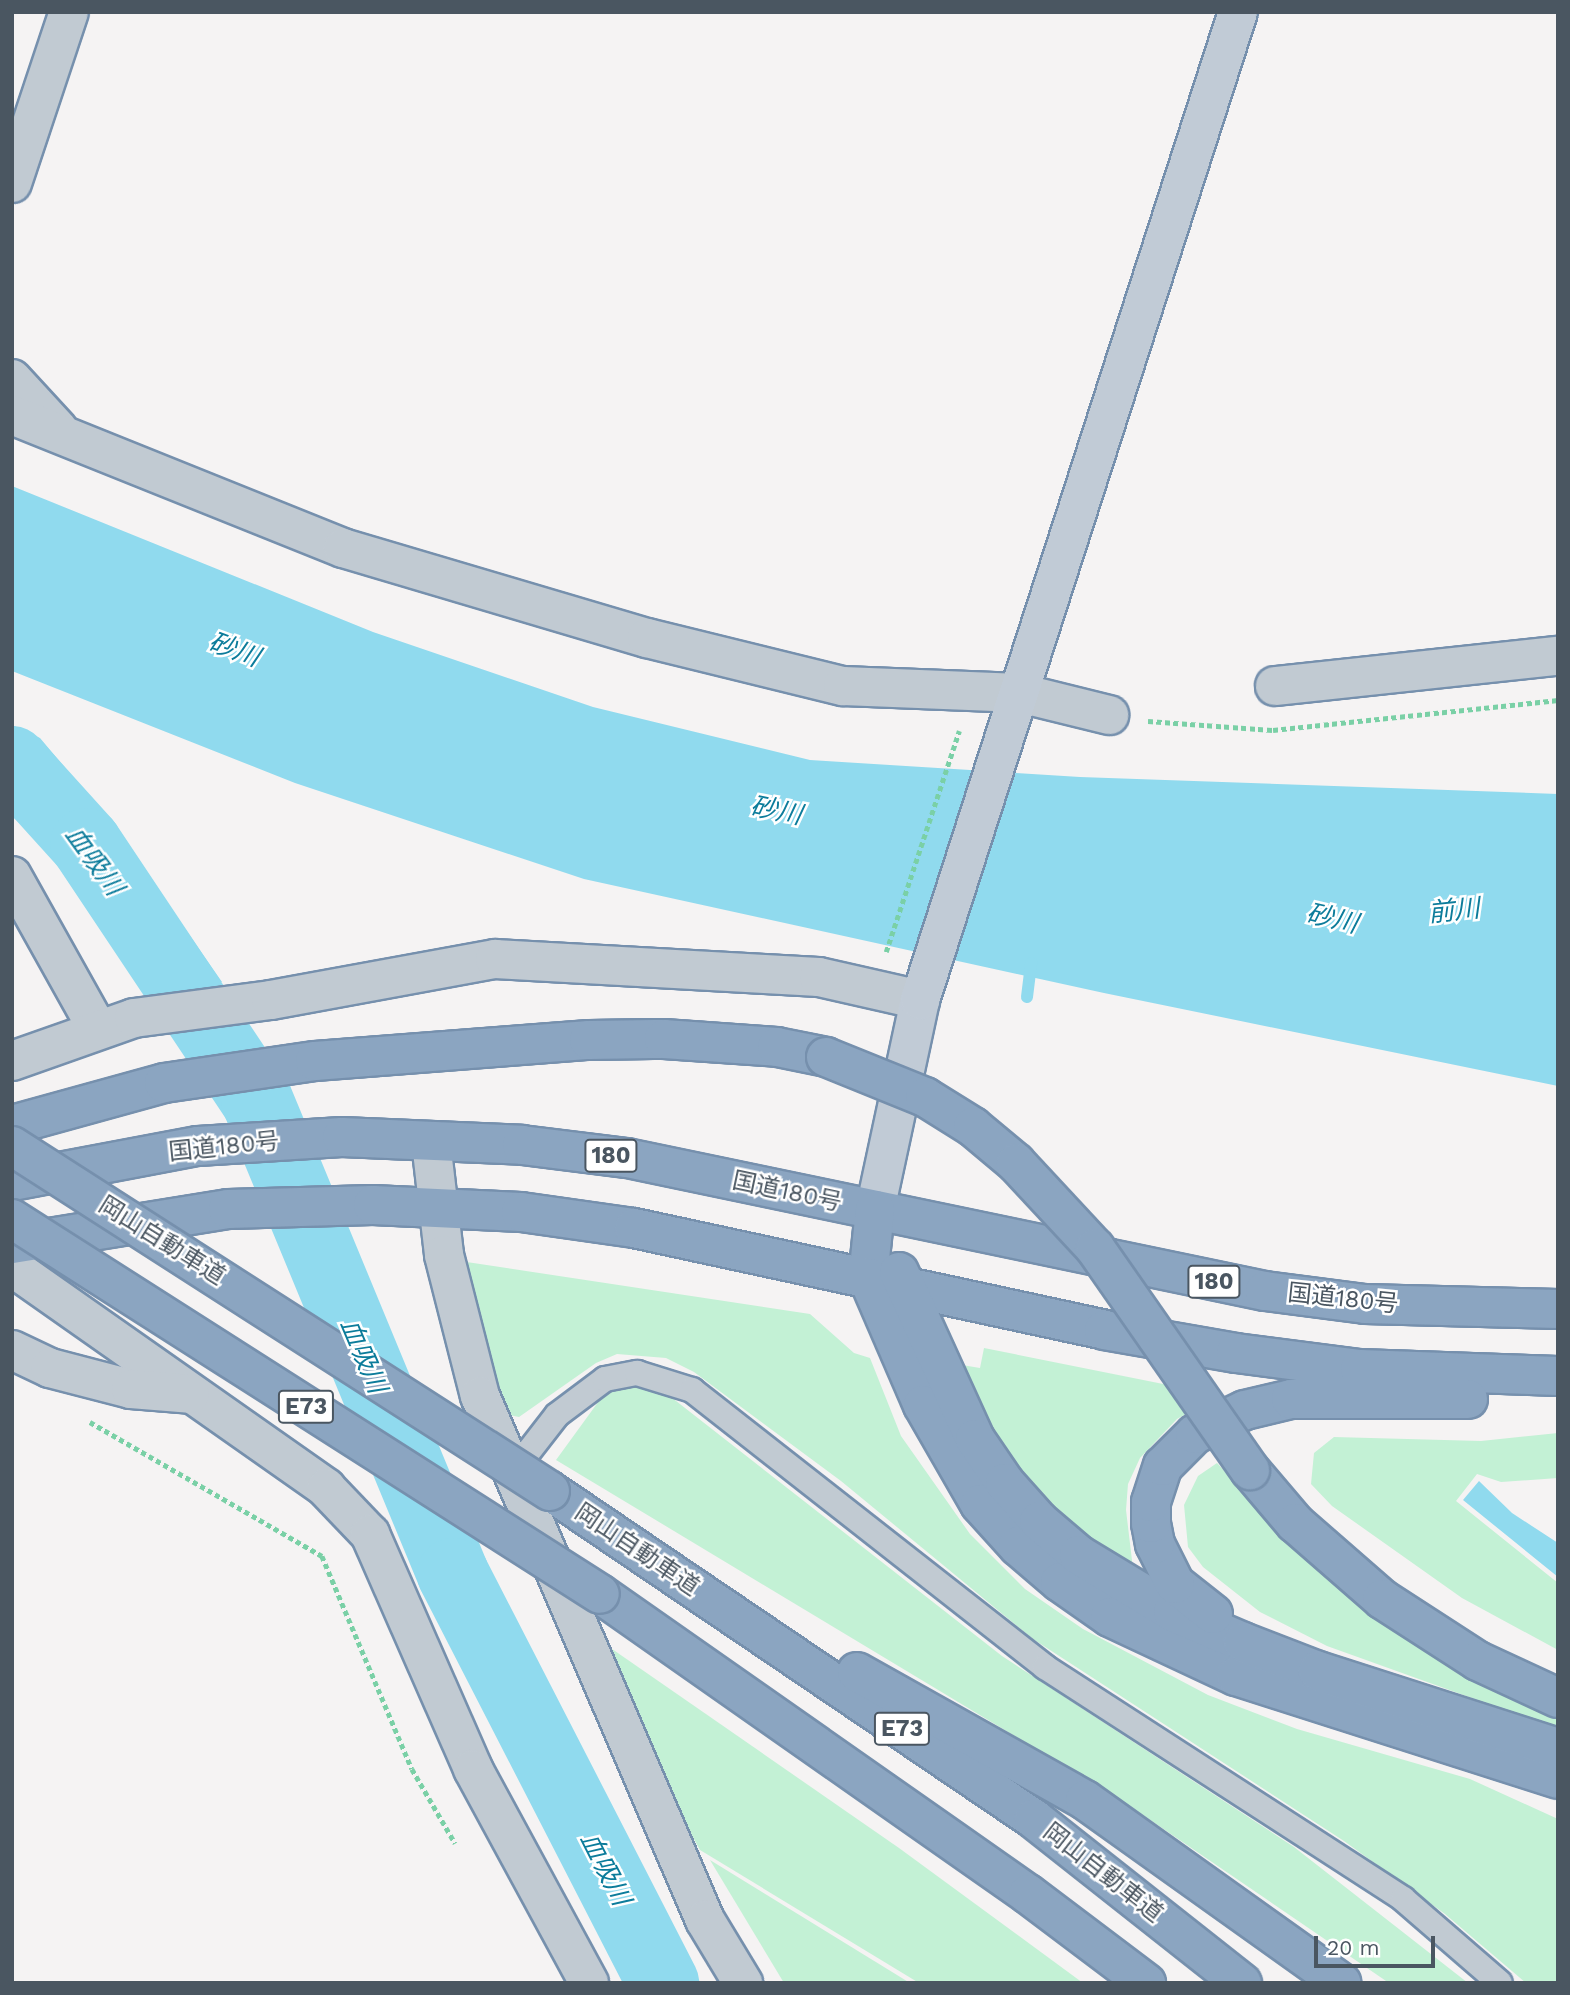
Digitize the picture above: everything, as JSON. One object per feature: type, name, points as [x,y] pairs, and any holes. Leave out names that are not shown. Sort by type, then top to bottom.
[{"type":"highway","points":[[12,1125],[164,1083],[315,1061],[626,1040],[753,1045],[826,1057],[925,1097],[973,1127],[1016,1163],[1094,1248],[1250,1470],[1295,1523],[1381,1599],[1478,1661],[1558,1698]]},
{"type":"highway","name":"国道180号","points":[[12,1181],[198,1146],[342,1137],[522,1145],[627,1158],[1265,1291],[1365,1304],[1558,1309]]},
{"type":"highway","name":"岡山自動車道","points":[[12,1146],[627,1542],[1034,1819],[1242,1983]]},
{"type":"highway","points":[[12,1244],[228,1209],[373,1205],[521,1212],[634,1228],[905,1288],[1236,1353],[1360,1369],[1558,1376]]},
{"type":"highway","points":[[875,1210],[868,1278],[951,1460],[980,1504],[1017,1546],[1060,1582],[1110,1617],[1236,1676],[1520,1768],[1558,1783]]},
{"type":"highway","points":[[875,1210],[905,1288],[975,1439],[1005,1483],[1039,1521],[1079,1555],[1173,1612],[1318,1671],[1558,1748]]},
{"type":"highway","name":"E73","points":[[12,1219],[600,1594],[1028,1894],[1146,1983]]},
{"type":"highway","points":[[1318,1671],[1235,1629],[1175,1584],[1155,1544],[1151,1523],[1156,1482],[1175,1451],[1218,1420],[1291,1399],[1480,1399],[1558,1392]]},
{"type":"highway","points":[[627,1542],[1085,1800],[1342,1983]]},
{"type":"street","points":[[12,183],[69,12]]},
{"type":"street","points":[[875,1210],[922,994],[1238,12]]},
{"type":"street","points":[[12,379],[64,435]]},
{"type":"street","points":[[12,415],[344,548],[648,638],[843,686],[1018,700],[1109,715]]},
{"type":"street","points":[[1275,686],[1558,656]]},
{"type":"street","points":[[12,876],[97,1028]]},
{"type":"street","points":[[12,1061],[97,1028],[134,1018],[271,1000],[495,959],[819,977],[922,994]]},
{"type":"street","points":[[430,1142],[444,1255],[480,1396],[705,1920],[743,1983]]},
{"type":"street","points":[[12,1267],[326,1488],[370,1534],[473,1769],[589,1983]]},
{"type":"street","points":[[12,1350],[50,1368],[131,1390],[190,1394]]},
{"type":"lane","points":[[512,1473],[557,1415],[605,1379],[637,1373],[692,1390],[1045,1667],[1403,1899],[1500,1983]]},
{"type":"path","points":[[885,954],[963,719]]},
{"type":"path","points":[[81,1417],[323,1556],[412,1769],[455,1843]]},
{"type":"green space","points":[[460,1261],[810,1314],[854,1353],[870,1358],[901,1436],[970,1534],[1025,1589],[1083,1629],[1208,1695],[1297,1729],[1470,1779],[1558,1819],[1558,1983],[1526,1983],[1445,1914],[1344,1841],[1033,1639],[841,1481],[694,1372],[666,1358],[617,1354],[596,1363],[519,1417],[504,1414]]},
{"type":"green space","points":[[984,1348],[1223,1396],[1221,1401],[1205,1403],[1177,1419],[1140,1458],[1128,1484],[1126,1510],[1134,1577],[1102,1554],[1036,1493],[985,1424],[956,1364],[980,1368]]},
{"type":"green space","points":[[641,1386],[662,1390],[1002,1656],[1294,1847],[1468,1983],[1389,1983],[1121,1800],[556,1460],[604,1394],[615,1387]]},
{"type":"green space","points":[[1558,1433],[1558,1478],[1501,1482],[1477,1474],[1456,1501],[1558,1583],[1558,1650],[1462,1598],[1332,1506],[1311,1484],[1314,1453],[1334,1437],[1481,1441]]},
{"type":"green space","points":[[1217,1463],[1297,1549],[1380,1620],[1465,1674],[1558,1720],[1558,1729],[1327,1646],[1260,1612],[1203,1567],[1188,1547],[1184,1505],[1198,1476]]},
{"type":"green space","points":[[589,1633],[899,1848],[1083,1983],[919,1983],[700,1850],[626,1715]]},
{"type":"green space","points":[[710,1860],[910,1983],[784,1983]]},
{"type":"water","points":[[12,486],[373,632],[593,707],[810,760],[1080,777],[1558,794],[1558,1086],[1104,993],[584,879],[295,783],[12,671]]},
{"type":"water","points":[[12,725],[40,738],[113,825],[222,982],[154,992],[51,852],[12,816]]},
{"type":"water","points":[[1479,1481],[1512,1513],[1558,1543],[1558,1577],[1463,1500]]},
{"type":"waterway","name":"血吸川","points":[[12,762],[86,844],[257,1100],[453,1574],[663,1983]]},
{"type":"waterway","points":[[1027,997],[1031,963]]},
{"type":"water label","name":"砂川","points":[[234,650]]},
{"type":"water label","name":"砂川","points":[[776,811]]},
{"type":"water label","name":"前川","points":[[1454,911]]},
{"type":"water label","name":"砂川","points":[[1332,919]]}]
